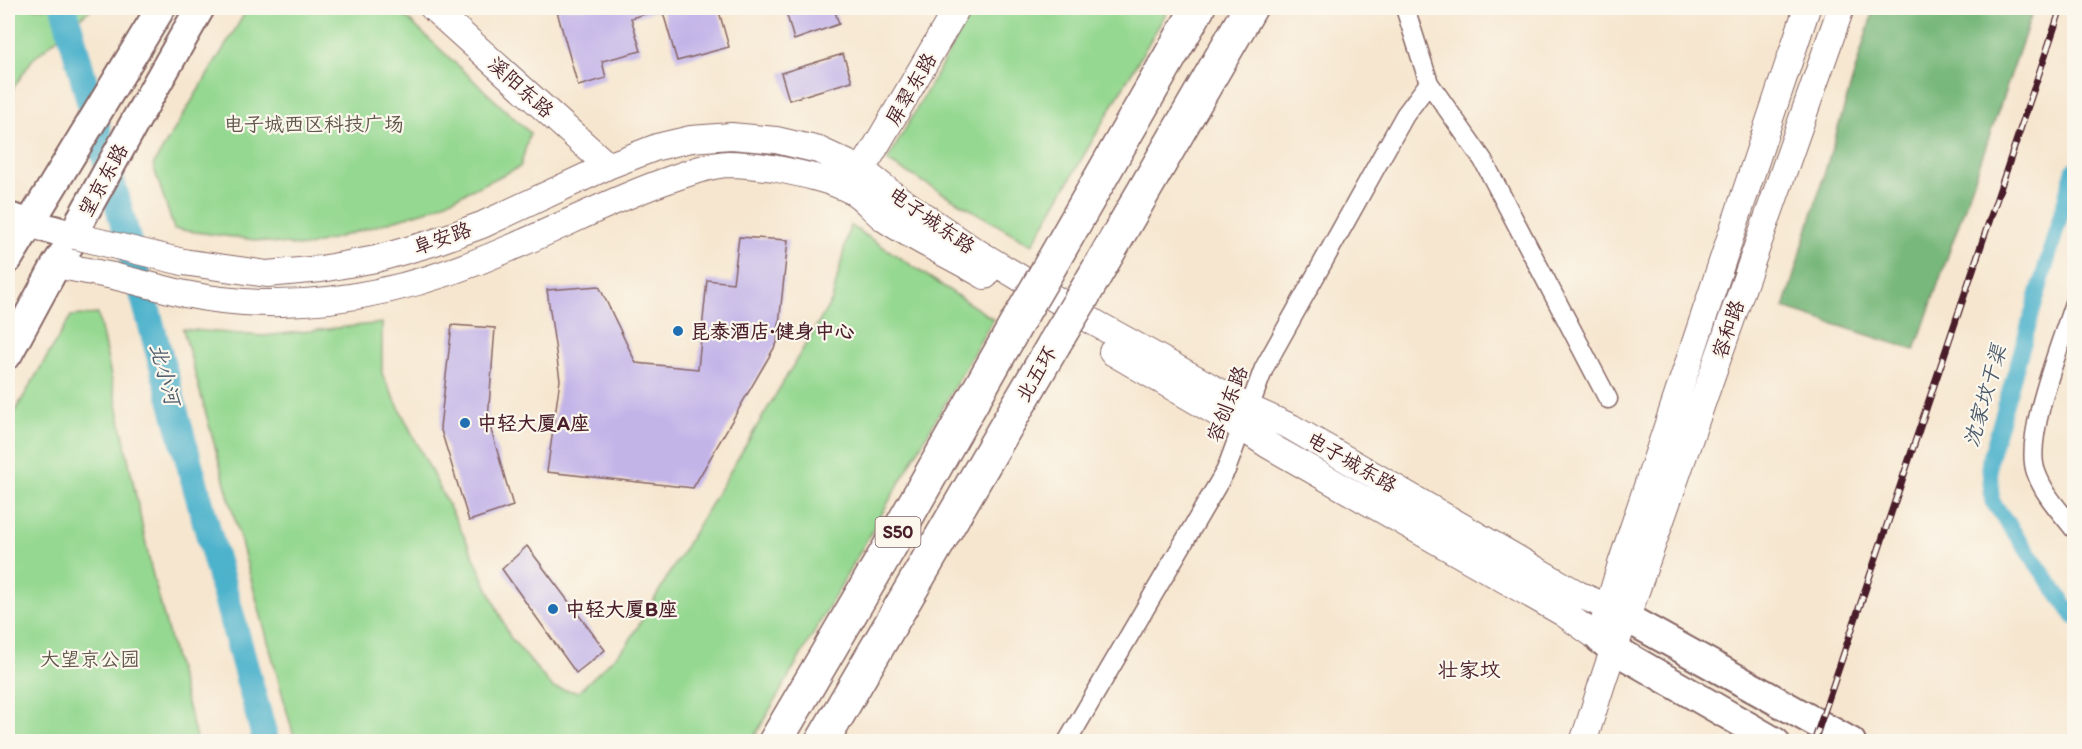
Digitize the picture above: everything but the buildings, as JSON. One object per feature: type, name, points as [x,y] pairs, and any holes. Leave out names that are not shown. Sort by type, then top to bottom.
[{"type":"highway","name":"S50","points":[[775,741],[896,536],[1198,8]]},
{"type":"highway","name":"北五环","points":[[822,741],[1251,8]]},
{"type":"main road","name":"望京东路","points":[[8,255],[18,221],[65,165],[161,8]]},
{"type":"main road","name":"望京东路","points":[[8,354],[200,8]]},
{"type":"main road","name":"溪阳东路","points":[[434,8],[608,166]]},
{"type":"main road","name":"屏翠东路","points":[[858,181],[957,8]]},
{"type":"main road","name":"容和路","points":[[1617,612],[1807,8]]},
{"type":"main road","name":"容和路","points":[[1606,644],[1841,8]]},
{"type":"main road","name":"阜安路","points":[[18,221],[78,227],[183,262],[267,274],[321,269],[376,259],[432,243],[482,225],[608,166],[657,147],[691,139],[731,136],[776,140],[819,150],[858,181]]},
{"type":"main road","name":"阜安路","points":[[56,265],[235,303],[287,304],[344,299],[415,283],[507,250],[616,199],[701,169],[728,164],[858,181]]},
{"type":"main road","name":"电子城东路","points":[[858,181],[895,196],[972,249],[1245,417],[1268,445],[1563,613],[1606,644],[1775,741]]},
{"type":"main road","points":[[8,255],[56,265]]},
{"type":"main road","name":"电子城东路","points":[[1245,417],[1291,427],[1528,566],[1578,594],[1617,612],[1851,741]]},
{"type":"main road","points":[[1567,741],[1606,644]]},
{"type":"main road","points":[[1584,741],[1600,693],[1606,644]]},
{"type":"street","points":[[1405,8],[1429,83],[1483,160],[1608,399]]},
{"type":"street","name":"容创东路","points":[[1067,741],[1226,470],[1264,368],[1405,114],[1429,83]]},
{"type":"street","points":[[2074,303],[2036,423],[2033,447],[2035,470],[2047,495],[2074,529]]},
{"type":"green space","points":[[8,8],[92,8],[32,60],[8,96]]},
{"type":"green space","name":"电子城西区科技广场","points":[[248,8],[396,8],[530,133],[520,167],[429,210],[305,247],[174,229],[153,165]]},
{"type":"green space","points":[[974,8],[1169,8],[1032,245],[887,161]]},
{"type":"green space","points":[[1874,8],[2034,8],[1915,350],[1784,308]]},
{"type":"green space","points":[[850,225],[993,319],[752,741],[295,741],[183,329],[263,336],[382,323],[382,374],[468,544],[510,637],[553,688],[578,692],[627,645],[832,300]]},
{"type":"green space","name":"大望京公园","points":[[98,314],[151,568],[197,741],[8,741],[8,423],[71,316]]},
{"type":"waterway","name":"北小河","points":[[64,8],[266,742]]},
{"type":"waterway","name":"沈家坟干渠","points":[[2074,169],[1989,462],[1992,501],[2074,617]]},
{"type":"railway","points":[[1814,742],[2061,8]]},
{"type":"place","name":"昆泰酒店·健身中心","points":[[678,331]]},
{"type":"place","name":"中轻大厦A座","points":[[465,423]]},
{"type":"place","name":"中轻大厦B座","points":[[553,609]]},
{"type":"district","name":"壮家坟","points":[[1469,670]]}]
